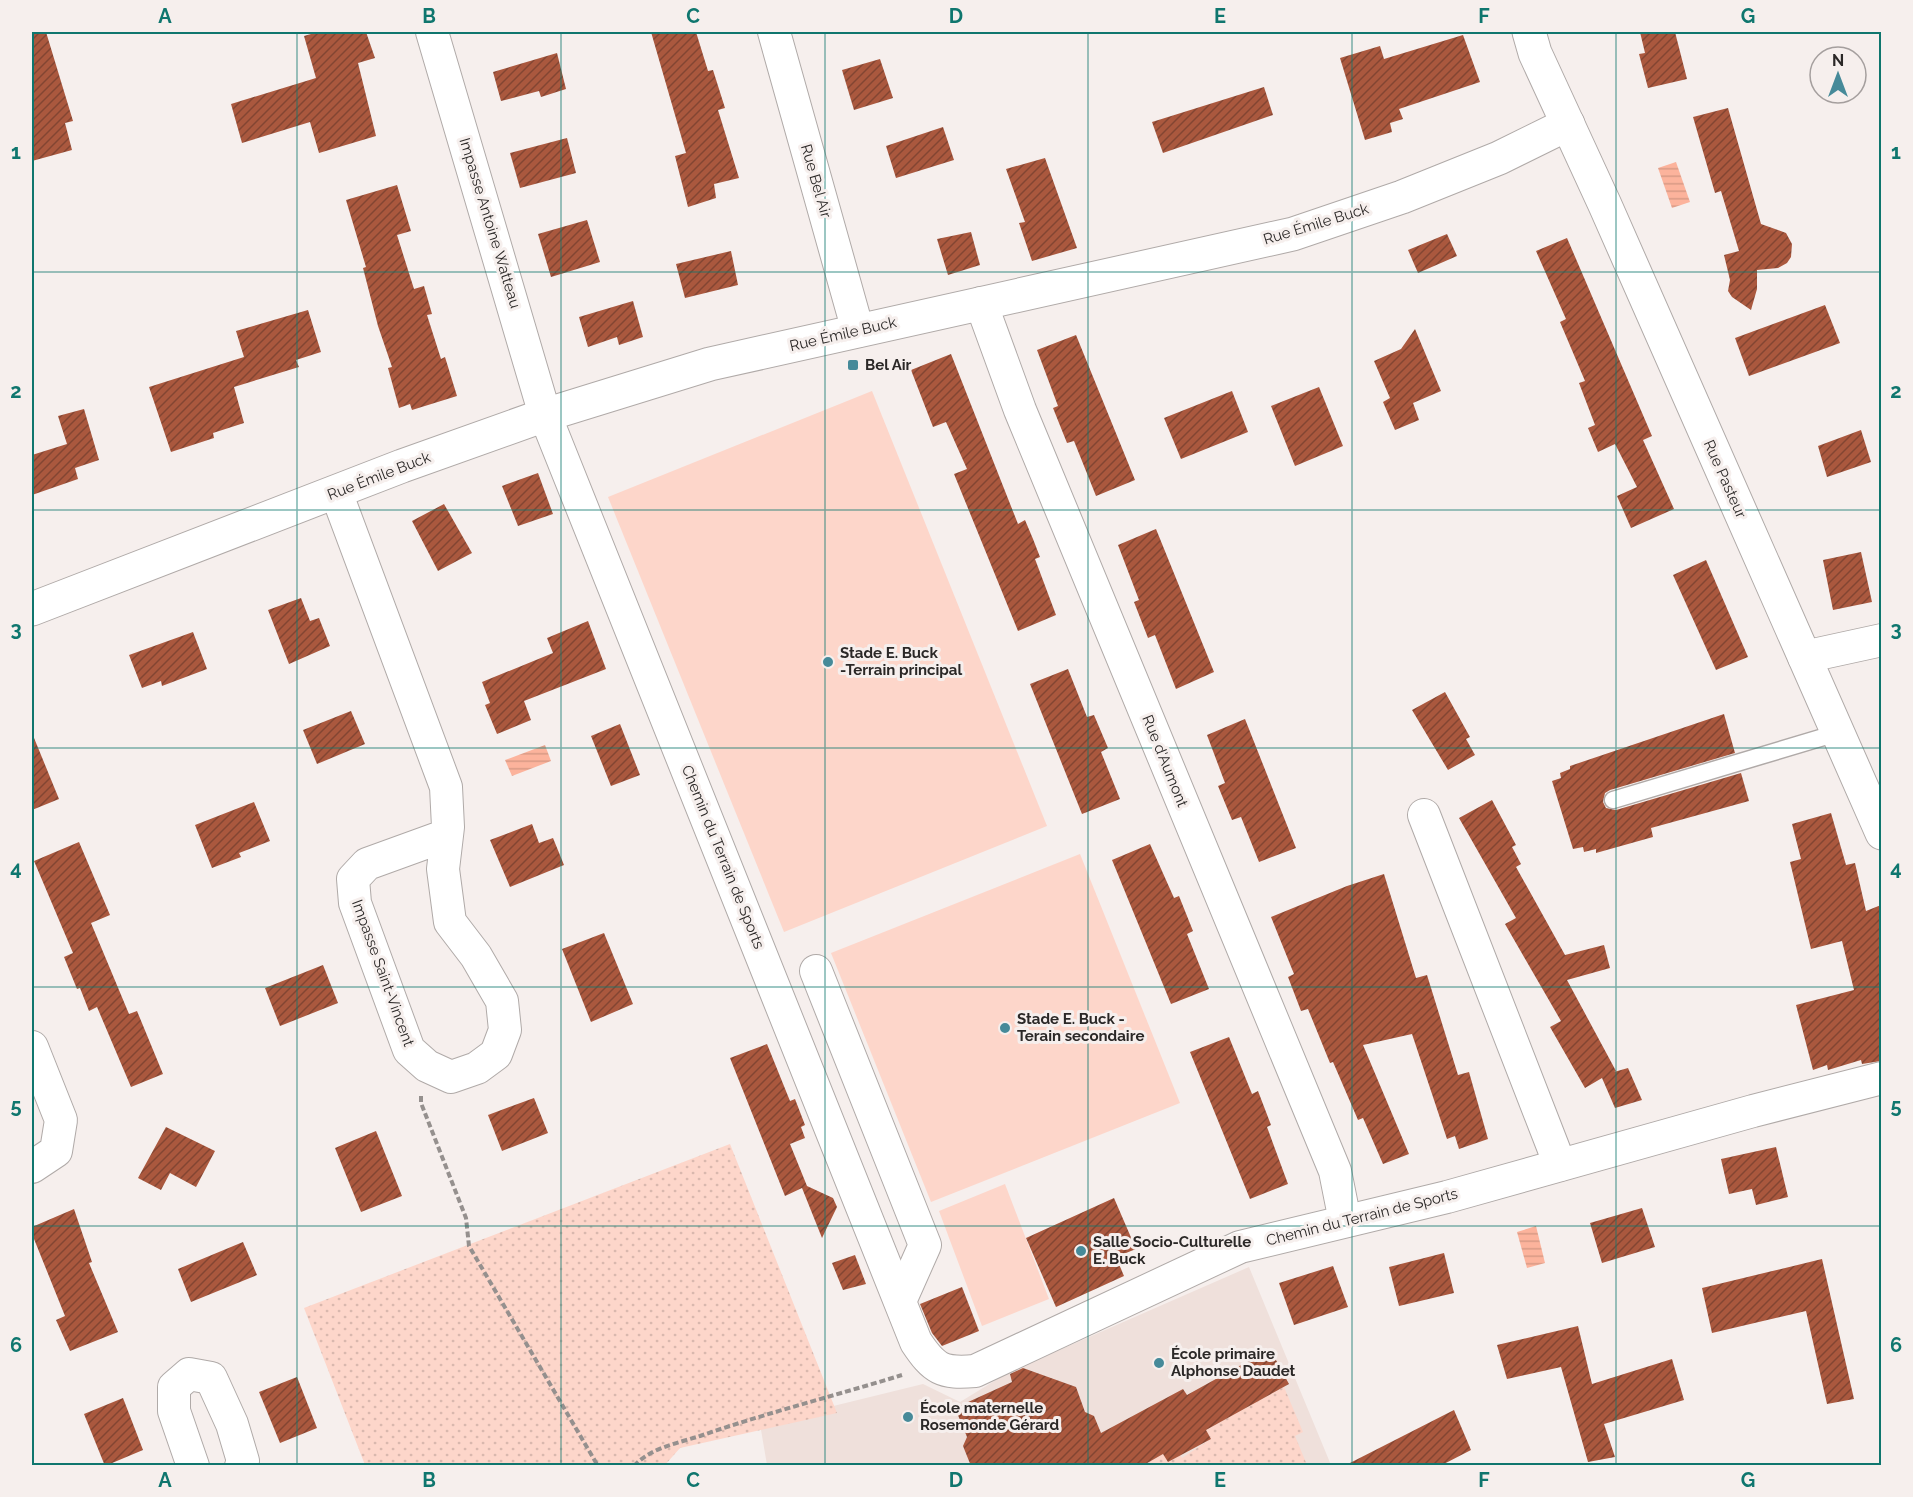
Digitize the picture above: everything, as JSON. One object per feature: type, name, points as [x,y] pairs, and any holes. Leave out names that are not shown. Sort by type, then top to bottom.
[{"type":"street","name":"Impasse Antoine Watteau","points":[[432,32],[545,415]]},
{"type":"street","name":"Rue Bel Air","points":[[774,32],[858,331]]},
{"type":"street","points":[[1529,32],[1535,53],[1568,124]]},
{"type":"street","name":"Rue Émile Buck","points":[[32,609],[336,492],[545,415],[711,364],[1293,234],[1402,197],[1498,158],[1568,124]]},
{"type":"street","name":"Rue Pasteur","points":[[1568,124],[1881,833]]},
{"type":"street","name":"Rue d'Aumont","points":[[981,303],[1020,410],[1335,1171],[1345,1221]]},
{"type":"street","name":"Chemin du Terrain de Sports","points":[[545,415],[901,1299],[916,1342],[931,1365],[953,1373],[975,1371],[1240,1247],[1447,1197],[1881,1078]]},
{"type":"street","name":"Impasse Saint-Vincent","points":[[336,492],[446,787],[447,835],[443,869],[450,922],[476,957],[502,1001],[505,1030],[496,1054],[477,1068],[451,1077],[427,1066],[409,1050],[355,903],[353,879],[367,864],[447,835]]},
{"type":"street","points":[[1803,657],[1881,640]]},
{"type":"street","points":[[1424,815],[1560,1166]]},
{"type":"street","points":[[816,970],[925,1245],[901,1299]]},
{"type":"street","points":[[32,1047],[61,1120],[56,1151],[32,1167]]},
{"type":"street","points":[[193,1466],[174,1411],[174,1387],[189,1374],[211,1378],[232,1424],[243,1461],[241,1466]]},
{"type":"lane","points":[[1613,800],[1837,734]]},
{"type":"path","points":[[427,1066],[421,1083],[421,1103],[466,1218],[469,1246],[598,1466]]},
{"type":"path","points":[[634,1466],[641,1457],[741,1421],[931,1365]]},
{"type":"shaded area","points":[[1676,162],[1690,202],[1672,208],[1658,168]]},
{"type":"shaded area","name":"Stade E. Buck -Terrain principal","points":[[872,391],[1047,826],[784,932],[608,497]]},
{"type":"shaded area","points":[[545,745],[551,761],[512,776],[505,760]]},
{"type":"shaded area","name":"Stade E. Buck - Terain secondaire","points":[[1080,854],[1180,1103],[931,1202],[831,953]]},
{"type":"shaded area","points":[[730,1144],[837,1413],[680,1448],[665,1465],[365,1465],[304,1308]]},
{"type":"shaded area","points":[[1005,1184],[1049,1299],[982,1326],[939,1211]]},
{"type":"shaded area","points":[[1536,1226],[1545,1263],[1527,1268],[1517,1232]]},
{"type":"shaded area","name":"École primaire Alphonse Daudet","points":[[1249,1267],[1331,1465],[767,1465],[760,1424],[923,1384],[960,1402],[1009,1372]]},
{"type":"shaded area","points":[[1284,1387],[1303,1432],[1295,1436],[1307,1465],[1142,1466],[1163,1454],[1169,1462],[1180,1455],[1182,1458],[1211,1439],[1206,1430]]},
{"type":"building","points":[[32,32],[46,32],[73,121],[65,123],[72,150],[32,161]]},
{"type":"building","points":[[318,32],[366,32],[375,58],[358,63],[376,136],[319,153],[310,122],[242,143],[231,104],[316,78],[304,36]]},
{"type":"building","points":[[651,32],[696,32],[708,71],[713,70],[725,108],[718,110],[739,178],[714,184],[716,198],[688,207],[675,156],[686,153]]},
{"type":"building","points":[[1640,32],[1675,32],[1687,79],[1648,88],[1639,54],[1645,53]]},
{"type":"building","points":[[1463,35],[1480,82],[1399,109],[1403,119],[1390,123],[1392,132],[1365,140],[1340,58],[1380,46],[1384,59]]},
{"type":"building","points":[[557,53],[566,89],[541,97],[539,91],[501,101],[493,72]]},
{"type":"building","points":[[880,59],[893,98],[854,110],[842,70]]},
{"type":"building","points":[[1264,87],[1273,115],[1163,153],[1152,122]]},
{"type":"building","points":[[1728,108],[1761,224],[1786,233],[1792,244],[1791,257],[1787,263],[1778,268],[1757,270],[1757,289],[1751,310],[1732,297],[1728,291],[1730,280],[1724,255],[1739,251],[1721,191],[1715,193],[1693,117]]},
{"type":"building","points":[[943,127],[954,160],[896,178],[886,146]]},
{"type":"building","points":[[567,138],[576,173],[520,188],[510,153]]},
{"type":"building","points":[[1045,158],[1077,248],[1032,261],[1019,223],[1025,222],[1006,169]]},
{"type":"building","points":[[397,185],[411,231],[397,235],[414,289],[424,286],[432,314],[427,315],[441,359],[445,357],[457,396],[412,410],[410,404],[399,408],[388,368],[392,367],[378,326],[363,268],[366,267],[346,200]]},
{"type":"building","points":[[587,220],[600,262],[551,277],[538,234]]},
{"type":"building","points":[[971,232],[980,265],[948,275],[937,239]]},
{"type":"building","points":[[1447,234],[1457,256],[1418,273],[1408,250]]},
{"type":"building","points":[[1567,238],[1652,436],[1643,440],[1674,509],[1631,528],[1617,496],[1637,487],[1615,444],[1598,452],[1588,428],[1595,425],[1579,383],[1585,381],[1560,322],[1566,319],[1536,251]]},
{"type":"building","points":[[731,251],[738,285],[685,298],[676,264]]},
{"type":"building","points":[[633,301],[643,337],[619,345],[617,337],[588,347],[579,317]]},
{"type":"building","points":[[1825,305],[1840,343],[1749,376],[1735,338]]},
{"type":"building","points":[[308,310],[321,352],[296,360],[299,367],[234,387],[244,423],[213,433],[214,438],[171,452],[149,387],[244,357],[236,331]]},
{"type":"building","points":[[1415,329],[1441,391],[1413,403],[1419,420],[1395,430],[1383,402],[1390,398],[1374,361],[1401,349]]},
{"type":"building","points":[[1076,335],[1135,480],[1096,496],[1074,441],[1067,443],[1053,408],[1058,406],[1037,350]]},
{"type":"building","points":[[951,354],[1018,524],[1025,520],[1033,539],[1040,557],[1035,559],[1056,615],[1018,631],[954,474],[967,469],[946,422],[933,427],[911,370]]},
{"type":"building","points":[[1319,387],[1343,446],[1295,466],[1271,406]]},
{"type":"building","points":[[1232,391],[1248,432],[1181,459],[1164,418]]},
{"type":"building","points":[[84,409],[99,460],[75,468],[78,479],[32,495],[32,455],[67,444],[58,416]]},
{"type":"building","points":[[1861,430],[1871,462],[1827,477],[1818,446]]},
{"type":"building","points":[[538,473],[553,514],[518,526],[502,486]]},
{"type":"building","points":[[444,504],[472,553],[438,571],[412,521]]},
{"type":"building","points":[[1156,529],[1214,672],[1176,689],[1155,635],[1148,638],[1134,602],[1139,600],[1118,545]]},
{"type":"building","points":[[1861,552],[1872,602],[1833,610],[1823,560]]},
{"type":"building","points":[[1706,560],[1748,657],[1716,670],[1673,575]]},
{"type":"building","points":[[301,598],[310,621],[319,618],[330,646],[289,664],[268,610]]},
{"type":"building","points":[[588,621],[606,669],[524,701],[531,720],[497,734],[485,705],[490,703],[482,682],[553,653],[547,638]]},
{"type":"building","points":[[193,632],[207,669],[162,686],[161,681],[142,688],[129,655]]},
{"type":"building","points":[[1068,669],[1087,717],[1094,715],[1108,748],[1101,752],[1120,799],[1082,814],[1030,684]]},
{"type":"building","points":[[1445,692],[1470,737],[1466,739],[1475,755],[1448,770],[1412,710]]},
{"type":"building","points":[[351,711],[365,744],[317,764],[303,730]]},
{"type":"building","points":[[1724,714],[1735,753],[1610,790],[1605,793],[1603,802],[1606,808],[1616,810],[1741,773],[1749,801],[1651,828],[1653,837],[1596,853],[1596,849],[1584,852],[1583,847],[1573,849],[1552,781],[1561,778],[1560,773],[1570,769],[1570,766]]},
{"type":"building","points":[[1245,719],[1296,848],[1259,862],[1241,817],[1232,820],[1218,786],[1225,783],[1207,735]]},
{"type":"building","points":[[620,724],[640,775],[611,786],[591,736]]},
{"type":"building","points":[[32,733],[59,799],[32,810]]},
{"type":"building","points":[[1492,800],[1516,845],[1512,847],[1521,864],[1516,867],[1565,955],[1604,945],[1610,968],[1567,980],[1616,1071],[1614,1072],[1628,1068],[1642,1100],[1615,1108],[1602,1078],[1585,1088],[1550,1027],[1561,1021],[1505,924],[1516,918],[1459,818]]},
{"type":"building","points":[[254,802],[270,841],[239,853],[241,857],[212,868],[195,825]]},
{"type":"building","points":[[1831,813],[1846,865],[1855,863],[1866,911],[1881,905],[1881,1061],[1862,1064],[1861,1060],[1828,1070],[1827,1065],[1813,1070],[1796,1005],[1854,990],[1842,941],[1811,949],[1790,862],[1801,859],[1792,824]]},
{"type":"building","points":[[532,824],[539,843],[553,838],[564,865],[510,887],[490,840]]},
{"type":"building","points":[[79,842],[110,915],[91,923],[129,1014],[137,1011],[163,1074],[131,1087],[97,1007],[89,1011],[80,988],[77,989],[64,957],[73,953],[34,861]]},
{"type":"building","points":[[1150,844],[1174,898],[1179,896],[1193,931],[1187,934],[1209,989],[1171,1004],[1112,860]]},
{"type":"building","points":[[1384,874],[1416,978],[1427,975],[1458,1075],[1469,1072],[1488,1139],[1459,1149],[1455,1136],[1447,1139],[1412,1034],[1363,1045],[1409,1154],[1383,1164],[1363,1118],[1358,1120],[1333,1062],[1330,1063],[1308,1009],[1301,1011],[1288,977],[1294,974],[1271,917],[1347,886]]},
{"type":"building","points":[[604,933],[633,1004],[591,1022],[562,949]]},
{"type":"building","points":[[323,965],[338,1003],[280,1026],[265,988]]},
{"type":"building","points":[[1229,1037],[1252,1094],[1258,1091],[1271,1125],[1267,1127],[1288,1184],[1250,1199],[1190,1052]]},
{"type":"building","points":[[767,1044],[790,1101],[795,1099],[805,1125],[801,1127],[805,1138],[790,1144],[807,1186],[833,1198],[837,1207],[822,1238],[802,1188],[785,1196],[730,1058]]},
{"type":"building","points":[[534,1098],[548,1133],[502,1151],[488,1115]]},
{"type":"building","points":[[166,1127],[215,1151],[196,1187],[170,1173],[161,1190],[138,1178]]},
{"type":"building","points":[[376,1131],[402,1196],[361,1212],[335,1148]]},
{"type":"building","points":[[1776,1147],[1788,1197],[1756,1205],[1752,1189],[1729,1194],[1721,1159]]},
{"type":"building","name":"Salle Socio-Culturelle E. Buck","points":[[1114,1198],[1136,1249],[1116,1257],[1124,1276],[1056,1307],[1026,1238]]},
{"type":"building","points":[[1642,1208],[1655,1247],[1602,1263],[1590,1223]]},
{"type":"building","points":[[74,1209],[92,1262],[89,1263],[118,1332],[70,1351],[56,1320],[65,1316],[32,1234],[32,1227]]},
{"type":"building","points":[[243,1242],[257,1275],[191,1302],[178,1269]]},
{"type":"building","points":[[1444,1253],[1454,1293],[1399,1306],[1389,1267]]},
{"type":"building","points":[[855,1255],[866,1284],[843,1290],[832,1263]]},
{"type":"building","points":[[1822,1259],[1854,1399],[1827,1404],[1806,1311],[1712,1333],[1702,1288]]},
{"type":"building","points":[[1333,1266],[1348,1307],[1294,1325],[1279,1283]]},
{"type":"building","points":[[962,1287],[979,1331],[942,1346],[932,1333],[920,1304]]},
{"type":"building","points":[[1578,1326],[1592,1384],[1672,1359],[1684,1400],[1604,1424],[1615,1457],[1588,1462],[1561,1367],[1507,1379],[1497,1345]]},
{"type":"building","points":[[1270,1349],[1289,1384],[1206,1430],[1211,1439],[1168,1462],[1163,1454],[1142,1466],[971,1466],[963,1446],[967,1437],[955,1408],[1012,1382],[1010,1374],[1023,1368],[1076,1387],[1085,1412],[1094,1416],[1101,1433],[1183,1389],[1187,1395]]},
{"type":"building","points":[[297,1377],[317,1428],[280,1443],[259,1392]]},
{"type":"building","points":[[123,1398],[143,1450],[105,1466],[84,1414]]},
{"type":"building","points":[[1454,1410],[1471,1450],[1440,1466],[1344,1466]]},
{"type":"place","name":"Bel Air","points":[[853,365]]},
{"type":"place","name":"Stade E. Buck -Terrain principal","points":[[828,662]]},
{"type":"place","name":"Stade E. Buck - Terain secondaire","points":[[1005,1028]]},
{"type":"place","name":"Salle Socio-Culturelle E. Buck","points":[[1081,1251]]},
{"type":"place","name":"École primaire Alphonse Daudet","points":[[1159,1363]]},
{"type":"place","name":"École maternelle Rosemonde Gérard","points":[[908,1417]]}]
